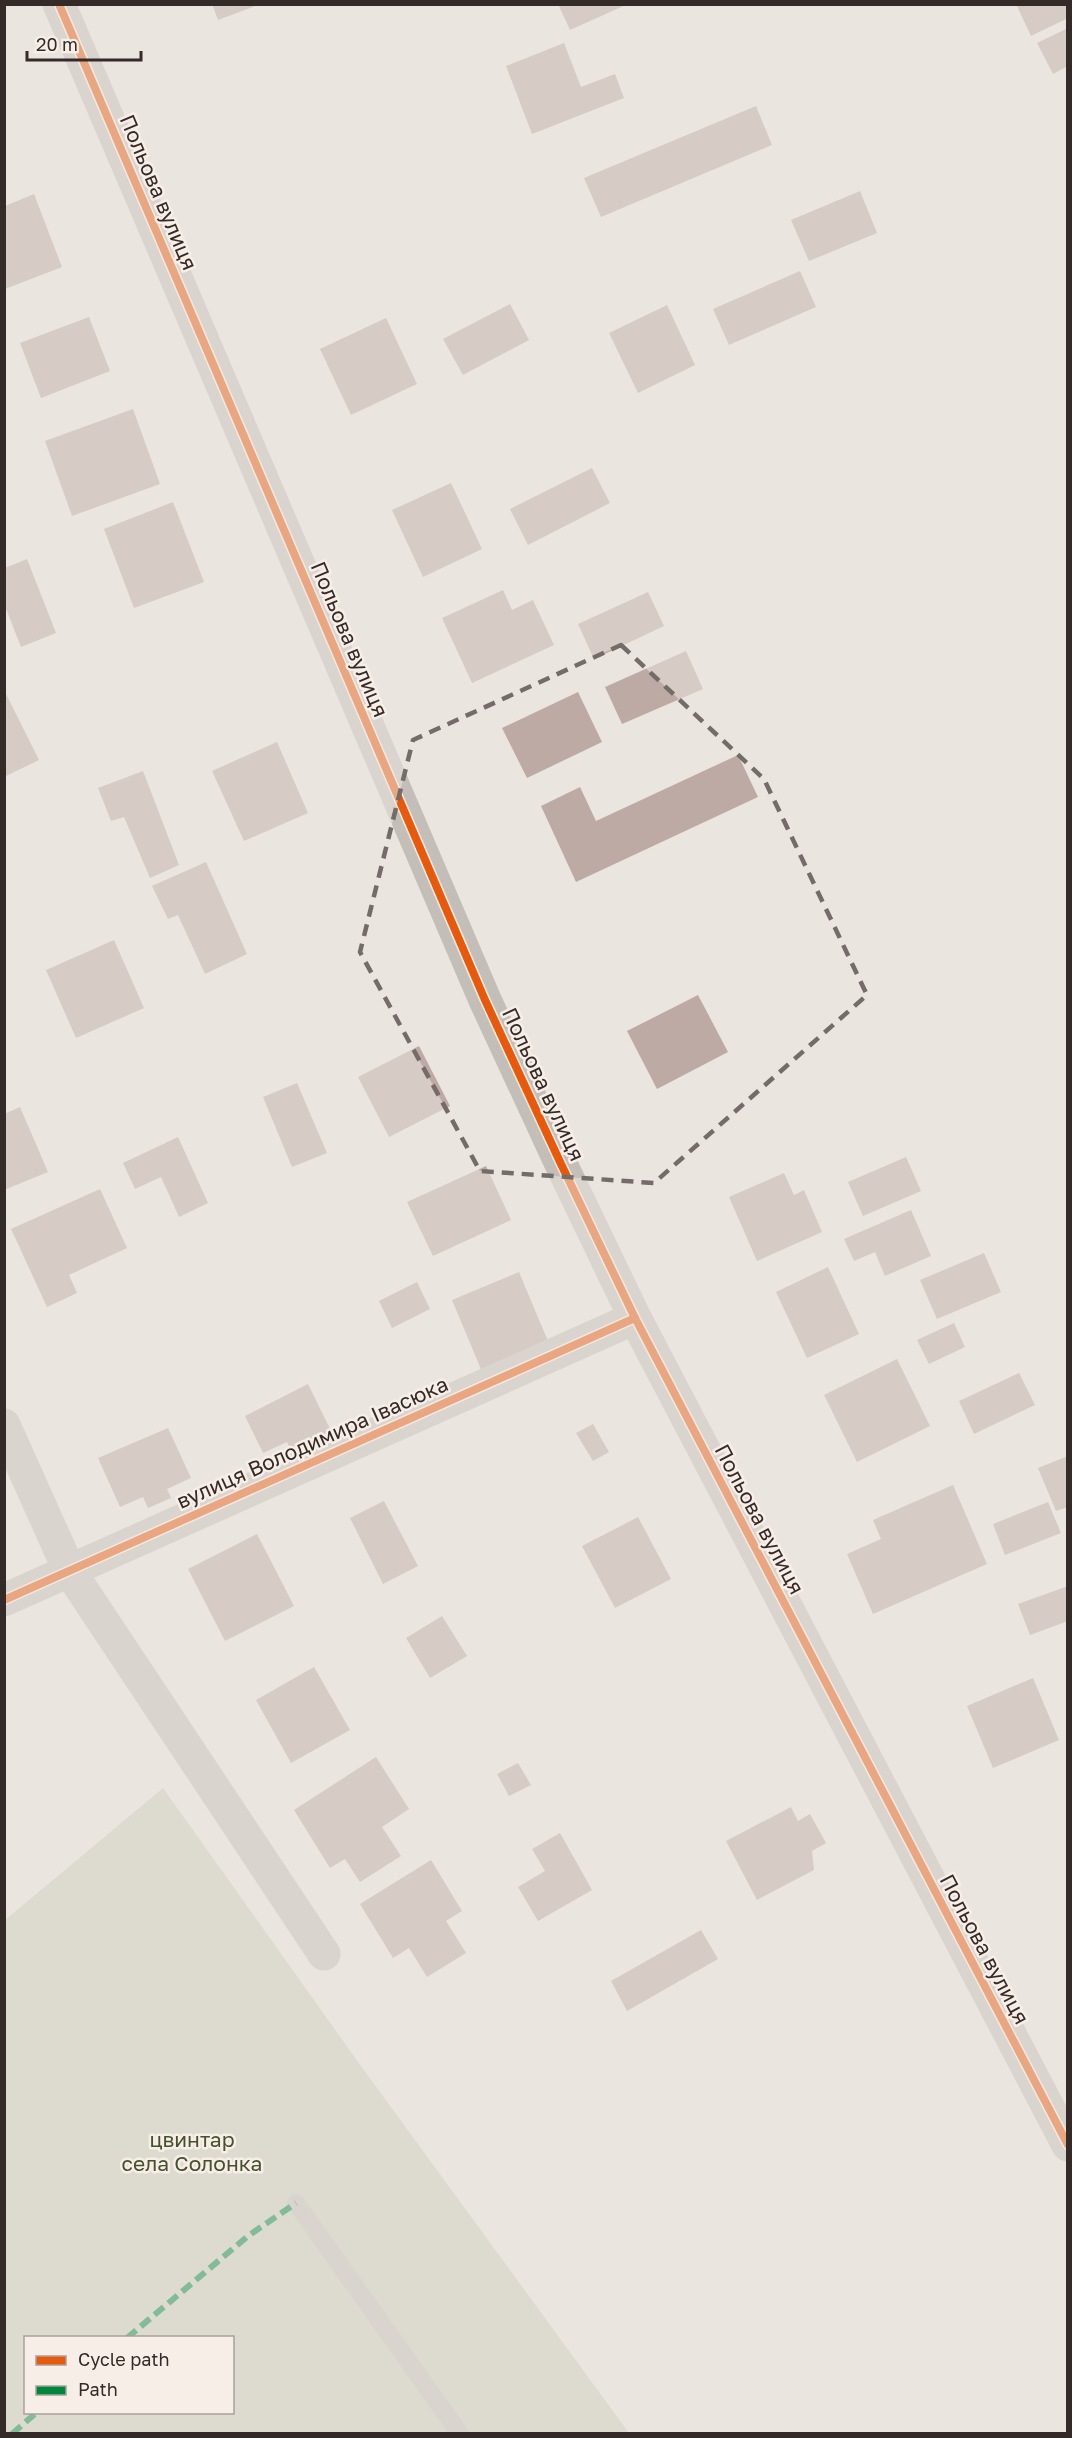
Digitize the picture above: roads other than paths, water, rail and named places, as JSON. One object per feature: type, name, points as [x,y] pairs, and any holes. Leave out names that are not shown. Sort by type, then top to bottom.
[{"type":"street","name":"Польова вулиця","points":[[59,4],[485,1000],[634,1318],[1068,2145]]},
{"type":"street","name":"вулиця Володимира Івасюка","points":[[4,1600],[634,1318]]},
{"type":"street","points":[[4,1425],[69,1570],[324,1953]]},
{"type":"lane","points":[[296,2203],[460,2433]]},
{"type":"park label","name":"цвинтар села Солонка","points":[[192,2151]]}]
